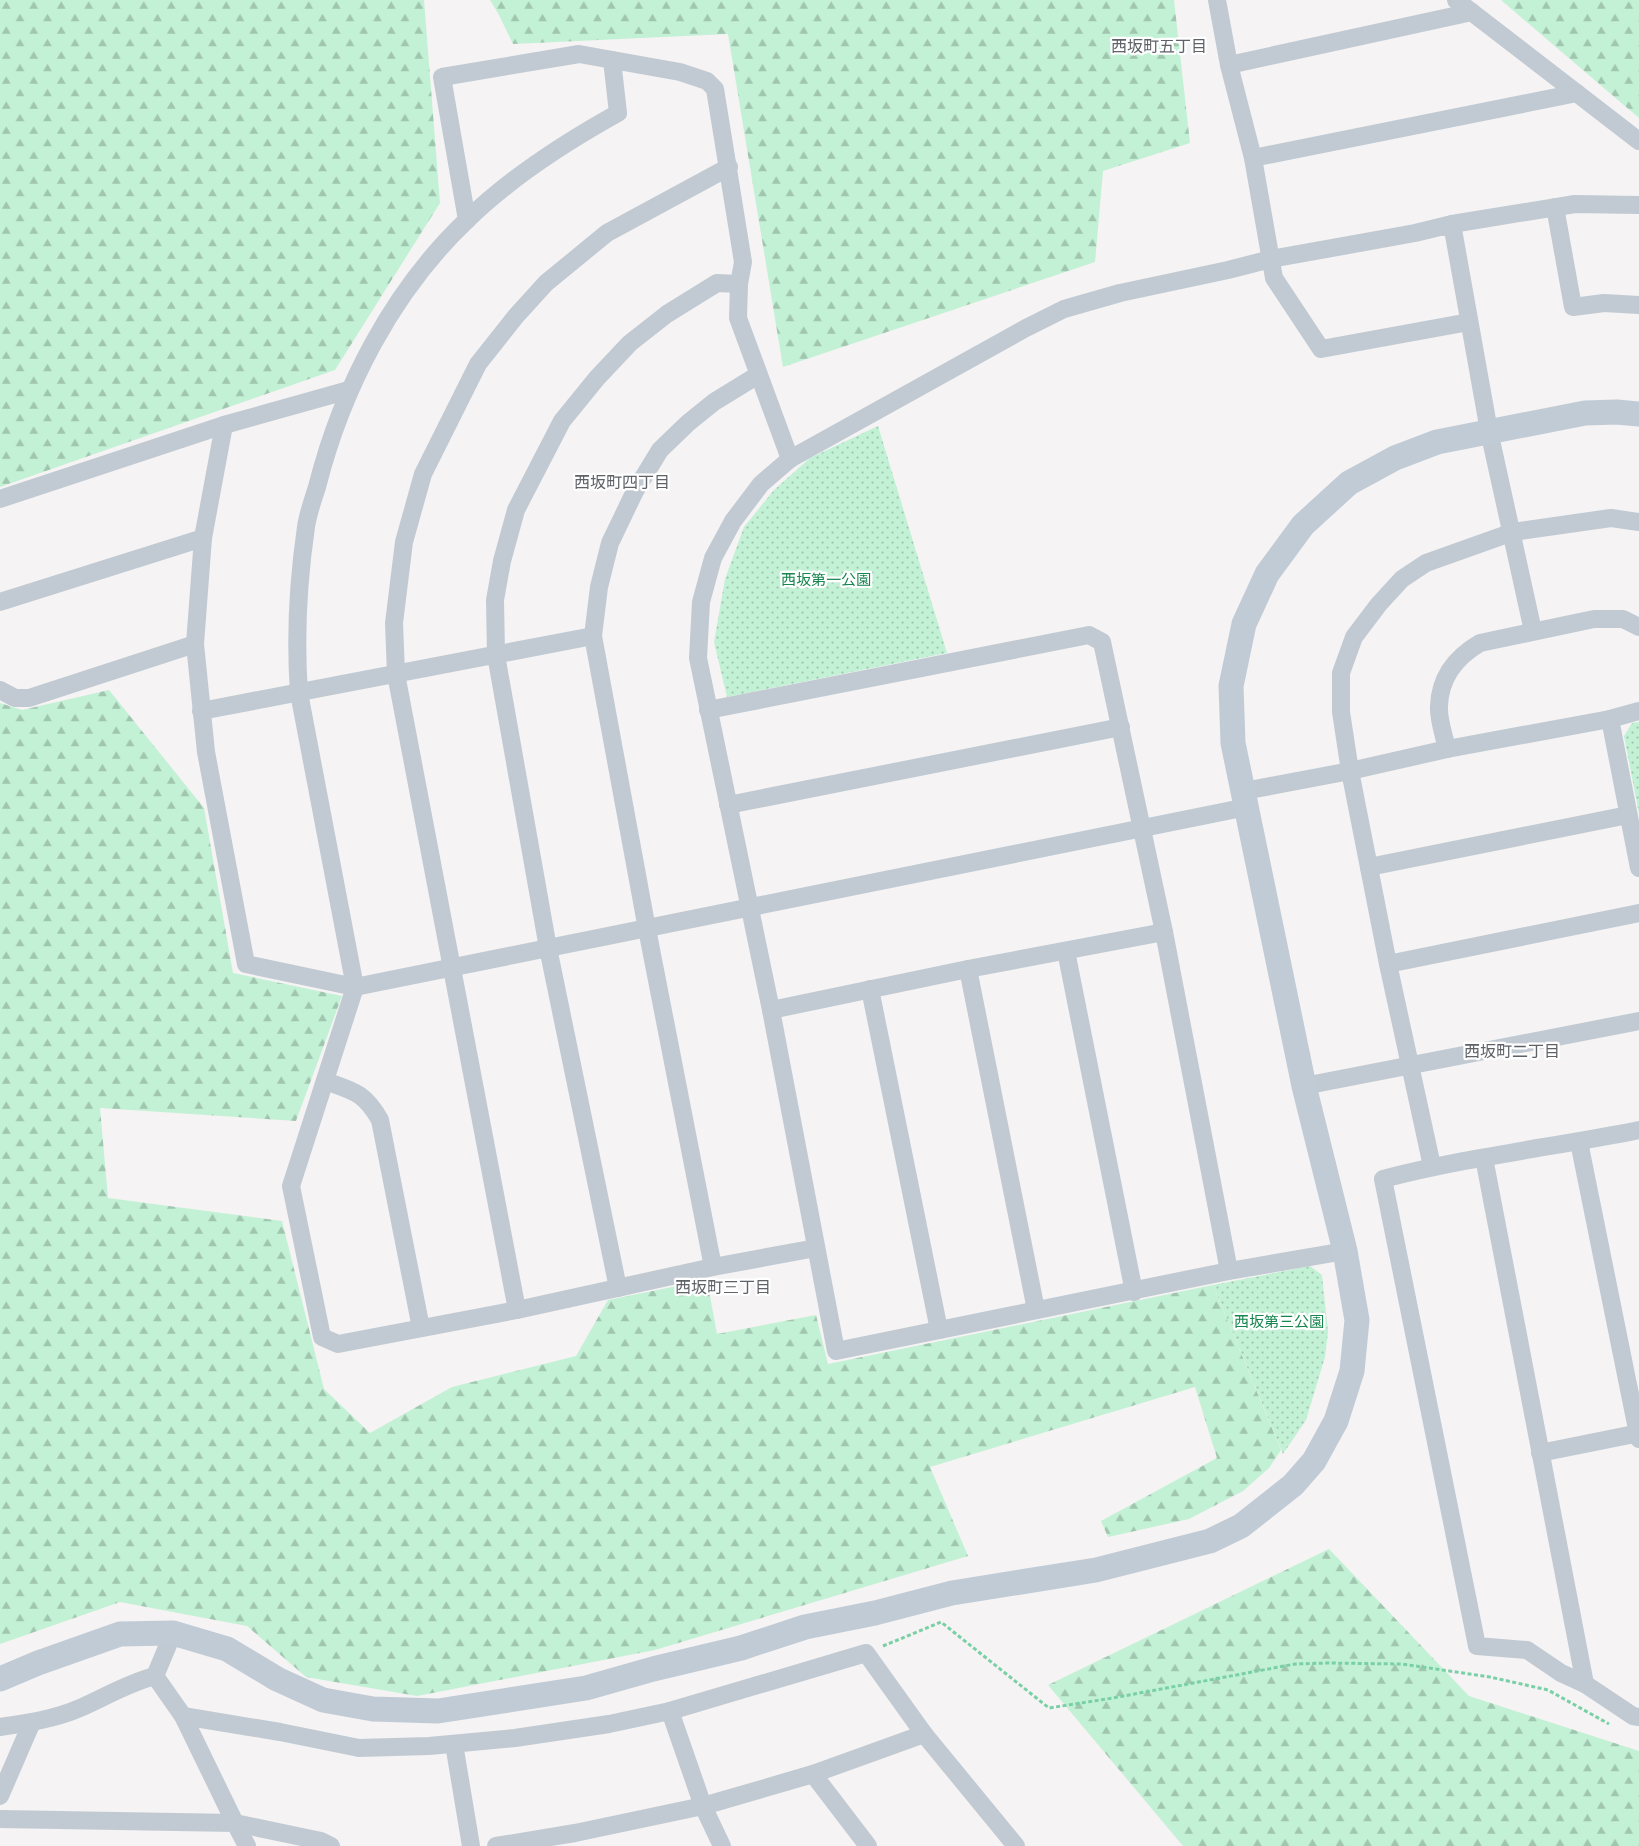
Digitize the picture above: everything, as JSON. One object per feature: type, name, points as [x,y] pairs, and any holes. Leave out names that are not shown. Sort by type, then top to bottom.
[{"type":"street","points":[[1217,0],[1230,65],[1253,158],[1274,278],[1321,349],[1469,322]]},
{"type":"street","points":[[1456,0],[1639,141]]},
{"type":"street","points":[[1230,65],[1472,12]]},
{"type":"street","points":[[467,220],[442,77],[579,54],[680,72],[707,81],[715,89],[743,262],[739,284],[738,318],[790,458]]},
{"type":"street","points":[[612,60],[618,113],[558,148],[524,173],[467,220],[433,256],[377,337],[349,390],[325,453],[307,525],[298,603],[296,651],[298,693],[355,988],[291,1186],[322,1337],[338,1344],[517,1310],[713,1267],[816,1248]]},
{"type":"street","points":[[1253,158],[1577,93]]},
{"type":"street","points":[[517,1310],[396,674],[394,623],[404,542],[423,474],[478,364],[516,316],[546,283],[607,233],[729,167]]},
{"type":"street","points":[[1345,1251],[1229,1271],[1134,1292],[836,1351],[772,1010],[698,658],[701,602],[713,558],[733,521],[761,484],[790,458],[1064,309],[1120,293],[1271,259],[1415,233],[1452,224],[1575,204],[1639,205]]},
{"type":"street","points":[[1555,207],[1572,307],[1604,303],[1639,305]]},
{"type":"street","points":[[1452,224],[1489,431],[1533,630]]},
{"type":"street","points":[[618,1288],[548,948],[496,655],[496,600],[502,561],[516,510],[562,421],[597,378],[630,343],[667,314],[717,283],[739,284]]},
{"type":"street","points":[[713,1267],[647,929],[593,636],[599,587],[610,543],[635,491],[660,450],[688,423],[714,402],[758,374]]},
{"type":"street","points":[[0,499],[224,425],[349,390]]},
{"type":"street","points":[[0,1679],[38,1663],[120,1634],[173,1633],[227,1649],[277,1680],[323,1700],[373,1709],[438,1711],[586,1688],[653,1669],[741,1648],[805,1627],[875,1613],[952,1593],[1096,1570],[1210,1542],[1241,1526],[1293,1485],[1314,1461],[1336,1421],[1352,1371],[1357,1320],[1345,1251],[1304,1086],[1233,743],[1231,686],[1244,624],[1267,574],[1303,525],[1348,483],[1394,458],[1437,442],[1585,413],[1617,412],[1639,414]]},
{"type":"street","points":[[224,425],[203,538],[195,644],[206,752],[246,964],[355,988],[1143,828],[1350,771],[1447,748],[1610,719],[1639,712]]},
{"type":"street","points":[[1432,1166],[1388,964],[1350,771],[1340,712],[1341,673],[1354,637],[1379,604],[1402,578],[1426,563],[1512,532],[1611,518],[1639,522]]},
{"type":"street","points":[[0,602],[203,538]]},
{"type":"street","points":[[1447,748],[1439,707],[1447,674],[1455,662],[1480,643],[1533,630],[1594,619],[1623,619],[1639,628]]},
{"type":"street","points":[[708,710],[1090,635],[1102,642],[1164,932],[1229,1271]]},
{"type":"street","points":[[201,712],[593,636]]},
{"type":"street","points":[[0,690],[15,698],[30,698],[195,644]]},
{"type":"street","points":[[1610,719],[1639,868]]},
{"type":"street","points":[[728,805],[1121,727]]},
{"type":"street","points":[[1369,867],[1628,814]]},
{"type":"street","points":[[1388,964],[1639,913]]},
{"type":"street","points":[[772,1010],[968,969],[1164,932]]},
{"type":"street","points":[[1066,951],[1134,1292]]},
{"type":"street","points":[[968,969],[1036,1310]]},
{"type":"street","points":[[870,989],[939,1330]]},
{"type":"street","points":[[1304,1086],[1639,1021]]},
{"type":"street","points":[[325,1081],[358,1093],[370,1104],[380,1120],[421,1328]]},
{"type":"street","points":[[1639,1130],[1579,1142],[1432,1166],[1384,1179],[1477,1646],[1527,1650],[1561,1673],[1585,1684],[1633,1716],[1639,1716]]},
{"type":"street","points":[[1540,1453],[1639,1435],[1579,1142]]},
{"type":"street","points":[[1484,1158],[1585,1684]]},
{"type":"street","points":[[155,1676],[173,1633]]},
{"type":"street","points":[[183,1716],[280,1732],[359,1748],[454,1744],[515,1738],[609,1724],[670,1711],[866,1653],[924,1734],[1016,1846]]},
{"type":"street","points":[[155,1676],[183,1716],[247,1846]]},
{"type":"street","points":[[0,1726],[32,1722],[78,1709],[137,1680],[155,1676]]},
{"type":"street","points":[[670,1711],[703,1806],[722,1846]]},
{"type":"street","points":[[0,1796],[32,1722]]},
{"type":"street","points":[[496,1846],[575,1833],[703,1806],[813,1774],[924,1734]]},
{"type":"street","points":[[454,1744],[471,1846]]},
{"type":"street","points":[[813,1774],[868,1846]]},
{"type":"street","points":[[0,1819],[236,1823],[320,1841],[331,1846]]},
{"type":"path","points":[[866,1653],[941,1622],[1049,1708],[1295,1664],[1402,1664],[1490,1678],[1548,1690],[1613,1726]]},
{"type":"green space","points":[[0,0],[424,0],[440,203],[335,370],[0,487]]},
{"type":"green space","points":[[490,0],[1174,0],[1190,143],[1103,171],[1095,262],[783,367],[728,34],[513,44]]},
{"type":"green space","points":[[1501,0],[1639,0],[1639,118]]},
{"type":"green space","name":"西坂第一公園","points":[[878,426],[947,653],[727,697],[714,642],[725,579],[744,527],[774,490],[810,458]]},
{"type":"green space","points":[[109,690],[204,808],[233,973],[342,996],[296,1121],[100,1108],[108,1198],[282,1221],[324,1389],[370,1433],[452,1387],[576,1356],[608,1300],[707,1280],[717,1334],[816,1315],[828,1364],[1213,1285],[1281,1450],[1269,1468],[1243,1491],[1189,1519],[1108,1537],[1101,1521],[1217,1458],[1195,1387],[930,1467],[968,1556],[655,1650],[417,1696],[306,1677],[247,1626],[120,1602],[0,1644],[0,703],[22,710]]},
{"type":"green space","points":[[1639,722],[1639,814],[1624,736],[1632,723]]},
{"type":"green space","name":"西坂第三公園","points":[[1310,1266],[1322,1275],[1328,1332],[1325,1357],[1306,1420],[1283,1454],[1213,1285]]},
{"type":"green space","points":[[1329,1549],[1469,1696],[1639,1751],[1639,1846],[1183,1846],[1048,1685]]},
{"type":"district","name":"西坂町五丁目","points":[[1159,46]]},
{"type":"district","name":"西坂町四丁目","points":[[622,482]]},
{"type":"district","name":"西坂町二丁目","points":[[1512,1051]]},
{"type":"district","name":"西坂町三丁目","points":[[723,1287]]}]
